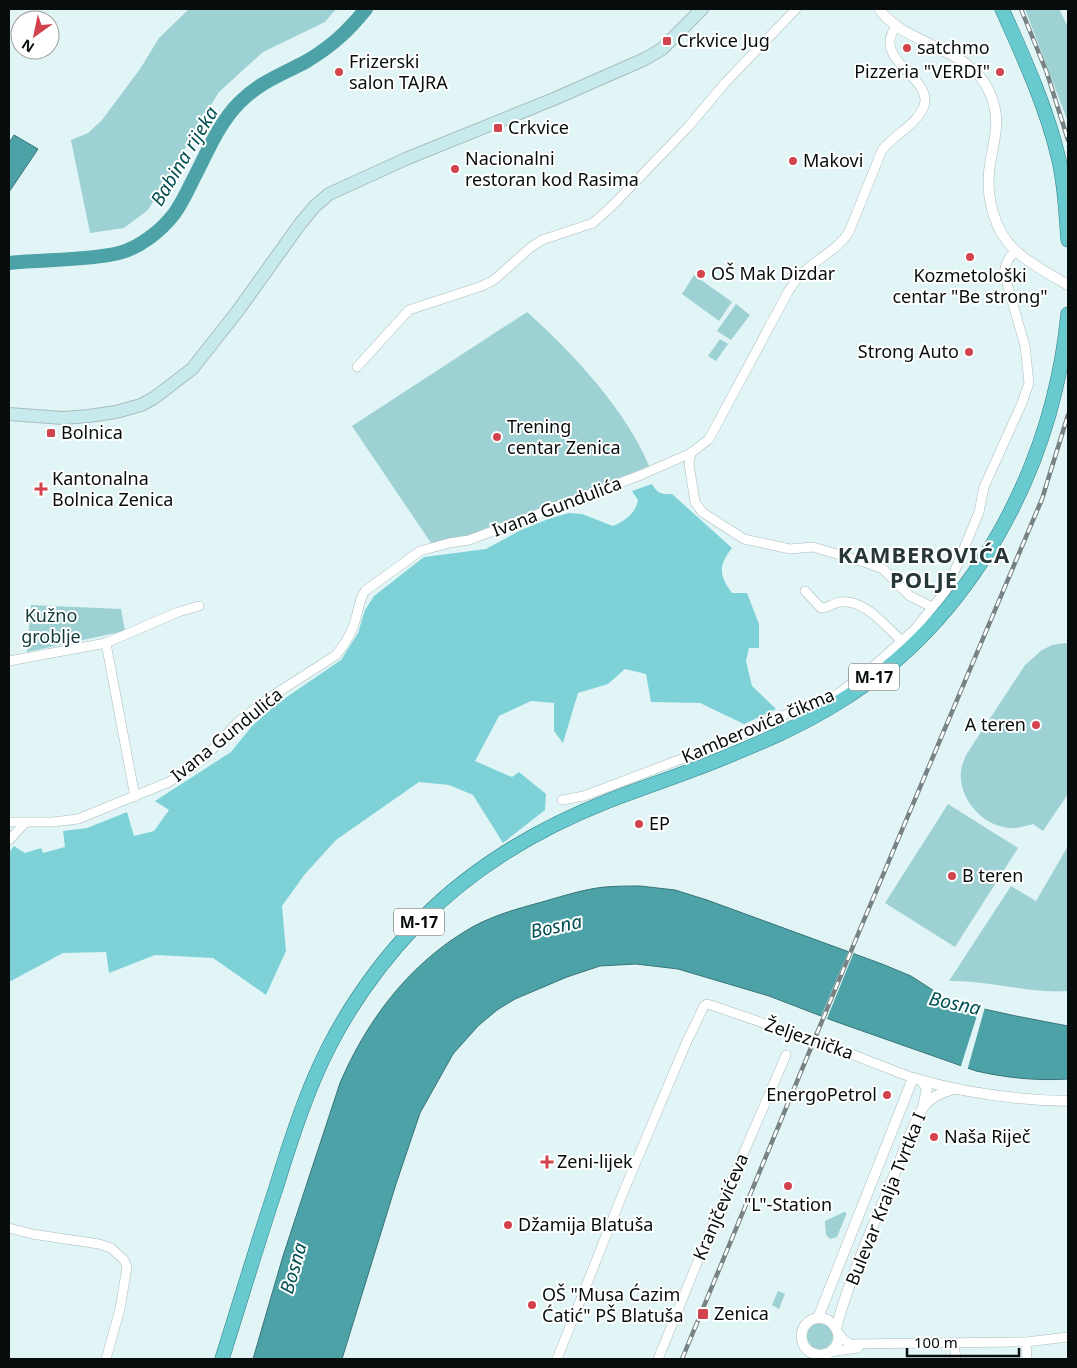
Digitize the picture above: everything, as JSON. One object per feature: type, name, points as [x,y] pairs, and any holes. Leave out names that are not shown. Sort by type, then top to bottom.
[{"type":"highway","points":[[1002,9],[1028,66],[1059,160],[1065,197],[1068,240]]},
{"type":"highway","name":"M-17","points":[[222,1359],[283,1165],[314,1078],[358,997],[394,949],[419,922],[459,886],[494,860],[534,835],[606,802],[712,763],[794,727],[842,701],[904,653],[956,597],[981,563],[1011,511],[1030,470],[1045,430],[1061,370],[1068,314]]},
{"type":"main road","points":[[9,414],[63,418],[90,416],[116,412],[141,405],[154,398],[192,369],[237,312],[300,224],[315,206],[330,194],[408,158],[554,99],[645,59],[662,49],[702,9]]},
{"type":"street","points":[[357,367],[409,310],[482,286],[494,280],[531,247],[542,240],[593,223],[612,206],[688,127],[725,83],[796,9]]},
{"type":"street","points":[[879,9],[896,26],[963,62],[980,77],[987,87],[995,107],[997,120],[989,173],[989,195],[999,228],[1016,251],[1068,285]]},
{"type":"street","name":"Ivana Gundulića","points":[[9,822],[54,822],[78,819],[169,782],[206,756],[238,722],[269,698],[336,655],[344,646],[354,624],[361,596],[365,591],[420,551],[478,537],[609,488],[691,453],[709,439],[797,278],[844,240],[882,150],[889,141],[915,120],[924,106],[925,100],[920,87],[896,58],[891,48],[890,38],[896,26]]},
{"type":"street","name":"Kamberovića čikma","points":[[562,800],[584,796],[740,736],[795,710],[829,699],[869,670],[914,630],[945,592],[979,512],[984,487],[1030,383],[1025,346],[1004,273],[1010,255],[1016,251]]},
{"type":"street","points":[[691,453],[689,464],[696,502],[702,512],[744,539],[790,549],[813,548],[870,564],[883,569],[910,596],[932,607]]},
{"type":"street","points":[[805,591],[824,609],[839,602],[858,605],[866,609],[902,641]]},
{"type":"street","points":[[9,660],[106,643],[178,612],[199,606]]},
{"type":"street","points":[[106,643],[135,797]]},
{"type":"street","points":[[9,840],[26,822]]},
{"type":"street","name":"Željeznička","points":[[557,1359],[627,1181],[704,1006],[707,1004],[711,1005],[838,1048],[917,1079]]},
{"type":"street","name":"Kranjčevićeva","points":[[658,1359],[786,1055]]},
{"type":"street","points":[[917,1079],[956,1089],[1018,1100],[1068,1101]]},
{"type":"street","points":[[917,1079],[927,1088],[923,1107]]},
{"type":"street","name":"Bulevar Kralja Tvrtka I","points":[[801,1357],[804,1345],[802,1335],[805,1326],[818,1318],[917,1079]]},
{"type":"street","name":"Bulevar Kralja Tvrtka I","points":[[826,1355],[837,1343],[837,1330],[842,1305],[923,1107],[936,1096],[956,1089]]},
{"type":"street","points":[[9,1228],[32,1234],[99,1244],[111,1248],[124,1260],[127,1267],[120,1309],[106,1359]]},
{"type":"street","points":[[818,1318],[829,1321],[843,1339],[850,1344],[1026,1342],[1068,1337]]},
{"type":"street","points":[[1026,1342],[1027,1359]]},
{"type":"street","points":[[954,1343],[956,1359]]},
{"type":"street","points":[[804,1345],[811,1353],[826,1355],[876,1344]]},
{"type":"green space","points":[[189,9],[336,9],[325,22],[263,52],[219,92],[148,210],[124,228],[90,233],[71,140],[88,133],[102,120],[140,69],[159,38]]},
{"type":"green space","points":[[1025,9],[1059,9],[1068,27],[1068,122]]},
{"type":"green space","points":[[694,275],[732,302],[719,321],[682,294]]},
{"type":"green space","points":[[736,304],[750,315],[731,340],[717,331]]},
{"type":"green space","name":"Trening centar Zenica","points":[[527,312],[562,345],[612,403],[627,424],[649,466],[470,538],[431,543],[352,426]]},
{"type":"green space","points":[[720,339],[728,344],[716,361],[708,356]]},
{"type":"green space","name":"Kužno groblje","points":[[31,605],[121,609],[125,631],[27,652]]},
{"type":"green space","points":[[1068,644],[1068,794],[1043,831],[1033,824],[1015,828],[999,826],[981,816],[968,800],[963,791],[961,781],[963,762],[1025,665],[1042,650],[1052,645]]},
{"type":"green space","name":"B teren","points":[[948,804],[1018,848],[955,947],[885,903]]},
{"type":"green space","points":[[1068,846],[1068,991],[1038,991],[964,981],[949,981],[1011,886],[1036,901]]},
{"type":"green space","points":[[846,1212],[846,1215],[837,1237],[830,1239],[826,1235],[825,1221]]},
{"type":"green space","points":[[778,1291],[785,1294],[779,1309],[772,1305]]},
{"type":"green space","points":[[820,1323],[829,1327],[833,1336],[829,1345],[820,1349],[811,1345],[807,1336],[811,1327]]},
{"type":"shaded area","points":[[652,484],[660,493],[672,494],[732,548],[722,565],[723,576],[732,593],[747,593],[759,624],[759,648],[749,648],[746,661],[752,686],[776,709],[744,724],[700,703],[651,702],[646,674],[625,669],[608,684],[578,693],[563,743],[554,731],[554,703],[531,701],[499,716],[475,761],[512,777],[519,772],[546,794],[545,810],[503,843],[473,795],[449,785],[419,782],[336,840],[305,874],[282,906],[286,951],[266,995],[213,958],[155,955],[109,973],[106,952],[63,953],[9,982],[9,852],[14,846],[25,853],[41,848],[43,853],[65,847],[63,831],[87,828],[127,812],[134,836],[154,831],[169,810],[155,801],[231,752],[252,726],[275,705],[341,660],[358,633],[365,610],[374,596],[424,557],[486,549],[521,530],[569,513],[582,514],[613,526],[626,519],[635,509],[638,500],[632,491]]},
{"type":"water","points":[[14,135],[38,149],[9,192],[9,143]]},
{"type":"water","name":"Bosna","points":[[640,886],[675,890],[707,900],[882,964],[911,976],[945,998],[957,1003],[1068,1026],[1068,1079],[1022,1078],[976,1071],[769,996],[678,969],[636,964],[600,966],[567,977],[515,999],[497,1010],[478,1026],[453,1054],[420,1113],[342,1359],[253,1359],[283,1256],[340,1083],[362,1039],[390,998],[424,962],[443,946],[482,922],[512,911],[581,891],[605,887]]},
{"type":"pier","points":[[849,950],[854,952],[826,1021],[820,1019]]},
{"type":"pier","points":[[980,1006],[985,1007],[967,1071],[960,1069]]},
{"type":"waterway","name":"Babina rijeka","points":[[9,263],[106,256],[127,251],[149,238],[163,227],[177,209],[215,137],[239,103],[263,84],[324,50],[346,31],[366,9]]},
{"type":"railway","points":[[1021,9],[1047,73],[1068,140]]},
{"type":"railway","points":[[682,1359],[861,927],[1042,499],[1068,415]]},
{"type":"place","name":"Crkvice Jug","points":[[667,41]]},
{"type":"place","name":"satchmo","points":[[907,48]]},
{"type":"place","name":"Frizerski salon TAJRA","points":[[339,72]]},
{"type":"place","name":"Pizzeria \"VERDI\"","points":[[1000,72]]},
{"type":"place","name":"Crkvice","points":[[498,128]]},
{"type":"place","name":"Makovi","points":[[793,161]]},
{"type":"place","name":"Nacionalni restoran kod Rasima","points":[[455,169]]},
{"type":"place","name":"Kozmetološki centar \"Be strong\"","points":[[970,257]]},
{"type":"place","name":"OŠ Mak Dizdar","points":[[701,274]]},
{"type":"place","name":"Strong Auto","points":[[969,352]]},
{"type":"place","name":"Bolnica","points":[[51,433]]},
{"type":"place","name":"Trening centar Zenica","points":[[497,437]]},
{"type":"place","name":"Kantonalna Bolnica Zenica","points":[[41,489]]},
{"type":"place","name":"A teren","points":[[1036,725]]},
{"type":"place","name":"EP","points":[[639,824]]},
{"type":"place","name":"B teren","points":[[952,876]]},
{"type":"place","name":"EnergoPetrol","points":[[887,1095]]},
{"type":"place","name":"Naša Riječ","points":[[934,1137]]},
{"type":"place","name":"Zeni-lijek","points":[[547,1162]]},
{"type":"place","name":"\"L\"-Station","points":[[788,1186]]},
{"type":"place","name":"Džamija Blatuša","points":[[508,1225]]},
{"type":"place","name":"OŠ \"Musa Ćazim Ćatić\" PŠ Blatuša","points":[[532,1305]]},
{"type":"place","name":"Zenica","points":[[703,1314]]},
{"type":"district","name":"KAMBEROVIĆA POLJE","points":[[924,568]]}]
